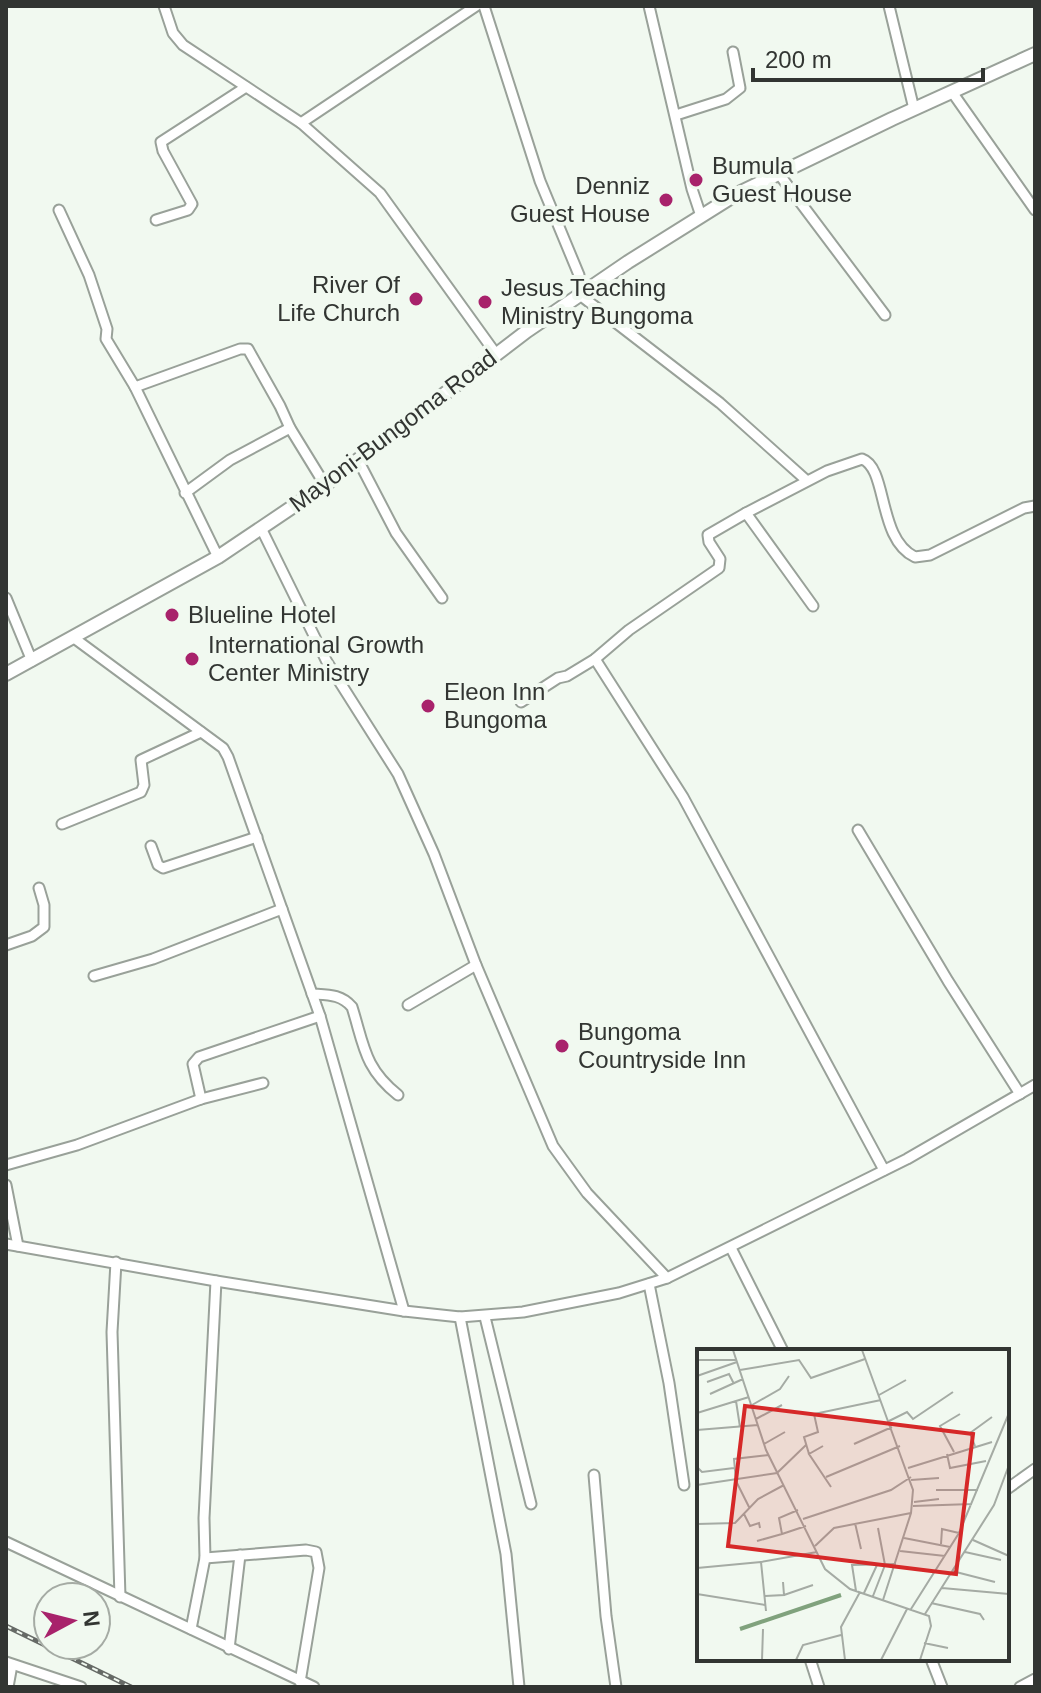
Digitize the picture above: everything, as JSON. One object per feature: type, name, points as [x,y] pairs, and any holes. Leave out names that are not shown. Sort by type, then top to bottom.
[{"type":"main road","name":"Mayoni-Bungoma Road","points":[[6,674],[218,557],[325,485],[496,354],[580,295],[735,195],[1035,54]]},
{"type":"street","points":[[164,6],[173,33],[183,45],[301,123],[380,193],[496,354]]},
{"type":"street","points":[[301,123],[476,6]]},
{"type":"street","points":[[484,6],[540,181],[579,275],[580,295],[720,403],[806,480]]},
{"type":"street","points":[[649,6],[701,216]]},
{"type":"street","points":[[889,6],[914,109]]},
{"type":"street","points":[[676,115],[726,99],[740,88],[733,52]]},
{"type":"street","points":[[156,220],[188,210],[192,204],[161,142],[246,87]]},
{"type":"street","points":[[952,92],[1035,210]]},
{"type":"street","points":[[779,174],[885,315]]},
{"type":"street","points":[[59,210],[89,275],[107,329],[106,339],[135,387],[218,557]]},
{"type":"street","points":[[135,387],[245,348],[251,353],[290,428],[325,485]]},
{"type":"street","points":[[185,493],[230,460],[290,428]]},
{"type":"street","points":[[521,702],[595,659],[629,630],[719,568],[720,559],[708,535],[806,480],[857,459],[869,462],[893,536],[909,554],[921,558],[1024,508],[1035,506]]},
{"type":"street","points":[[358,460],[396,533],[442,598]]},
{"type":"street","points":[[746,513],[813,606]]},
{"type":"street","points":[[261,528],[327,662],[398,774],[434,854],[476,965],[553,1146],[587,1193],[667,1278]]},
{"type":"street","points":[[6,598],[32,661]]},
{"type":"street","points":[[74,638],[223,748],[228,757],[320,1016],[404,1311]]},
{"type":"street","points":[[595,659],[683,797],[884,1170]]},
{"type":"street","points":[[62,824],[143,791],[141,760],[201,732]]},
{"type":"street","points":[[858,830],[1020,1094]]},
{"type":"street","points":[[151,846],[158,865],[163,868],[257,837]]},
{"type":"street","points":[[6,945],[32,936],[44,927],[44,905],[39,888]]},
{"type":"street","points":[[94,976],[153,959],[282,909]]},
{"type":"street","points":[[408,1005],[476,965]]},
{"type":"street","points":[[312,994],[334,995],[348,1001],[365,1057],[381,1081],[398,1095]]},
{"type":"street","points":[[201,1099],[193,1064],[199,1057],[320,1016]]},
{"type":"street","points":[[6,1165],[77,1145],[201,1099],[263,1083]]},
{"type":"street","points":[[6,1244],[216,1281],[460,1317],[485,1317],[571,1304],[667,1278],[731,1248],[884,1170],[1035,1085]]},
{"type":"street","points":[[6,1185],[18,1246]]},
{"type":"street","points":[[731,1248],[782,1349]]},
{"type":"street","points":[[116,1262],[112,1332],[120,1597]]},
{"type":"street","points":[[191,1629],[205,1558],[204,1518],[216,1281]]},
{"type":"street","points":[[649,1284],[669,1383],[684,1485]]},
{"type":"street","points":[[460,1317],[506,1554],[519,1687]]},
{"type":"street","points":[[485,1317],[531,1504]]},
{"type":"street","points":[[1009,1488],[1035,1469]]},
{"type":"street","points":[[594,1475],[606,1616],[616,1687]]},
{"type":"street","points":[[6,1542],[314,1687]]},
{"type":"street","points":[[205,1558],[306,1550],[316,1552],[320,1563],[300,1682]]},
{"type":"street","points":[[229,1649],[240,1555]]},
{"type":"street","points":[[811,1661],[819,1687]]},
{"type":"street","points":[[932,1661],[942,1687]]},
{"type":"street","points":[[8,1687],[9,1663],[81,1687]]},
{"type":"street","points":[[1020,1687],[1035,1679]]},
{"type":"railway","points":[[6,1626],[131,1687]]},
{"type":"place","name":"Bumula Guest House","points":[[696,180]]},
{"type":"place","name":"Denniz Guest House","points":[[666,200]]},
{"type":"place","name":"River Of Life Church","points":[[416,299]]},
{"type":"place","name":"Jesus Teaching Ministry Bungoma","points":[[485,302]]},
{"type":"place","name":"Blueline Hotel","points":[[172,615]]},
{"type":"place","name":"International Growth Center Ministry","points":[[192,659]]},
{"type":"place","name":"Eleon Inn Bungoma","points":[[428,706]]},
{"type":"place","name":"Bungoma Countryside Inn","points":[[562,1046]]}]
